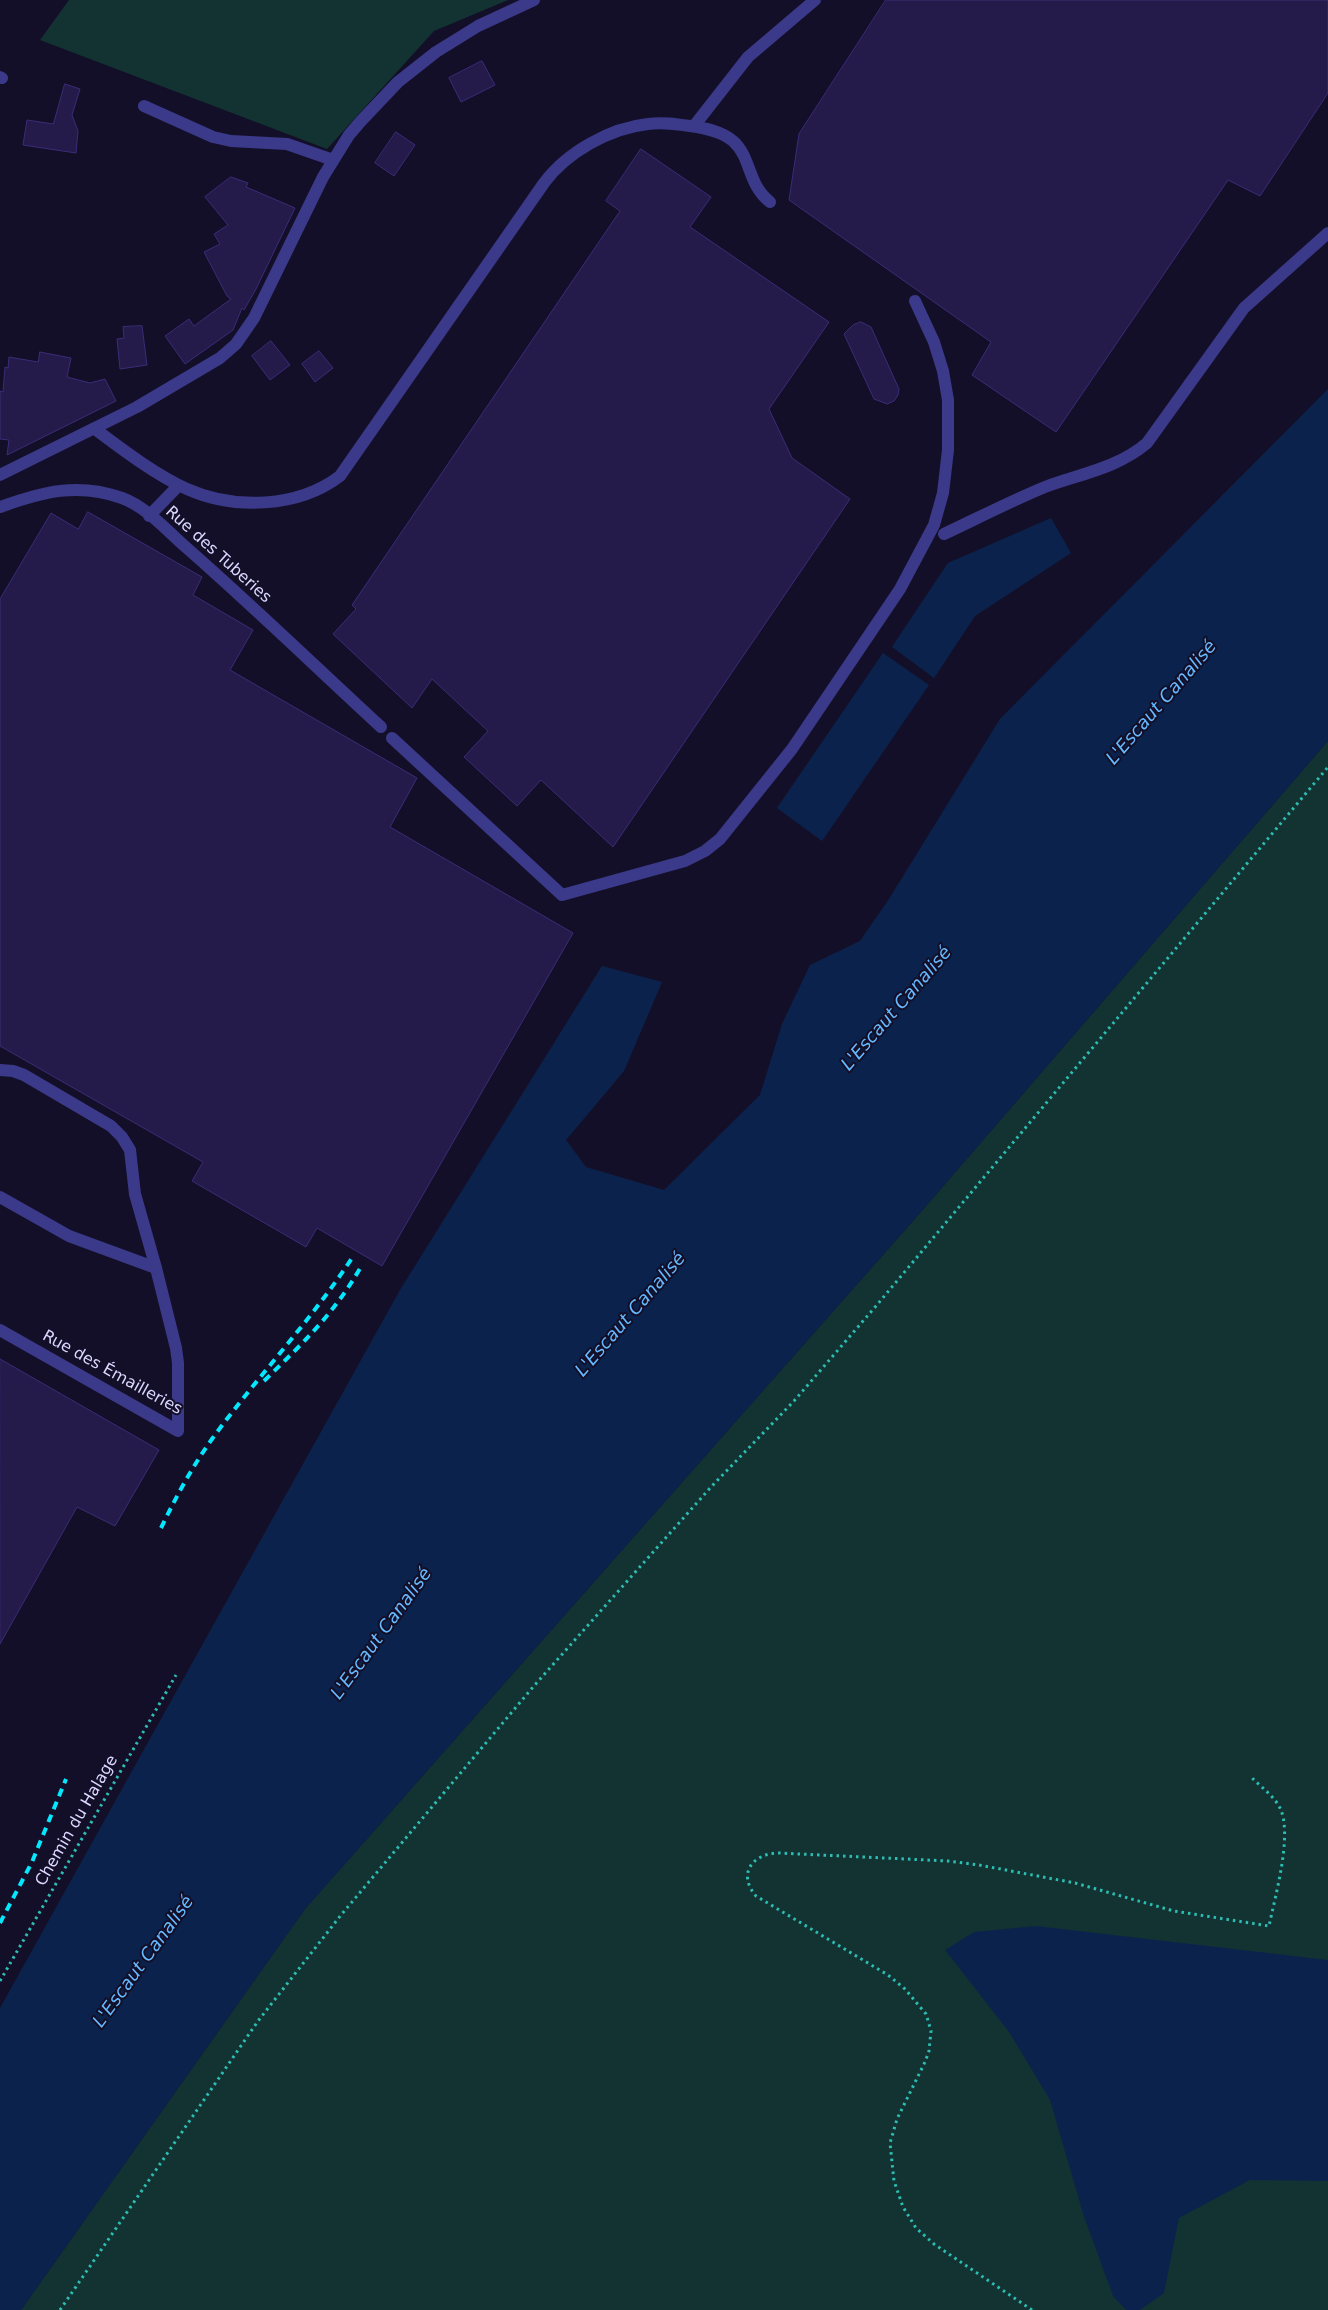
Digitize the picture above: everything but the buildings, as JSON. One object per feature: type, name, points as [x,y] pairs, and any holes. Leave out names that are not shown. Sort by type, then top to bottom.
[{"type":"street","points":[[0,475],[137,407],[209,365],[242,338],[254,318],[317,189],[333,160],[361,121],[412,70],[449,43],[534,0]]},
{"type":"street","points":[[694,126],[748,58],[815,0]]},
{"type":"street","points":[[144,106],[213,137],[231,141],[288,144],[333,160]]},
{"type":"street","points":[[95,428],[122,449],[179,485],[206,496],[254,503],[299,496],[340,476],[551,174],[585,147],[625,129],[655,123],[694,126],[718,132],[733,141],[743,155],[757,190],[770,202]]},
{"type":"street","points":[[944,534],[1035,492],[1121,461],[1137,452],[1151,438],[1244,308],[1328,233]]},
{"type":"street","points":[[392,738],[562,895],[686,861],[705,851],[720,839],[792,748],[900,589],[934,526],[943,493],[948,450],[948,400],[943,371],[934,342],[915,301]]},
{"type":"street","points":[[149,516],[179,485]]},
{"type":"street","name":"Rue des Tuberies","points":[[0,507],[52,491],[81,490],[129,500],[220,578],[381,727]]},
{"type":"street","points":[[0,1070],[13,1071],[24,1075],[111,1126],[122,1137],[130,1150],[135,1194],[156,1268]]},
{"type":"street","points":[[0,1198],[61,1233],[156,1268]]},
{"type":"street","name":"Rue des Émailleries","points":[[0,1330],[178,1431],[178,1364],[176,1348],[156,1268]]},
{"type":"path","points":[[60,2310],[258,2021],[341,1915],[547,1672],[705,1494],[794,1401],[876,1306],[1328,767]]},
{"type":"path","name":"Chemin du Halage","points":[[0,1981],[176,1675]]},
{"type":"path","points":[[1032,2310],[924,2237],[909,2219],[897,2193],[891,2167],[890,2143],[896,2120],[929,2051],[931,2031],[926,2014],[905,1989],[888,1976],[756,1896],[747,1879],[750,1867],[757,1858],[778,1852],[955,1862],[1042,1876],[1174,1911],[1269,1926],[1285,1840],[1284,1824],[1281,1811],[1275,1800],[1252,1777]]},
{"type":"green space","points":[[69,0],[508,0],[434,31],[327,149],[40,40]]},
{"type":"green space","points":[[1328,741],[1328,2310],[21,2310],[305,1909],[920,1213]]},
{"type":"water","name":"L'Escaut Canalisé","points":[[1328,389],[1328,741],[920,1213],[305,1909],[21,2310],[0,2310],[0,2008],[400,1290],[602,966],[662,982],[624,1071],[566,1140],[586,1167],[664,1190],[760,1095],[782,1024],[810,965],[860,941],[889,899],[1000,719]]},
{"type":"water","points":[[1051,518],[1071,553],[975,616],[934,678],[892,647],[948,563]]},
{"type":"water","points":[[883,653],[929,685],[822,841],[777,808]]},
{"type":"water","points":[[1036,1926],[1328,1960],[1328,2181],[1250,2180],[1179,2218],[1164,2293],[1140,2310],[1126,2310],[1113,2296],[1084,2217],[1050,2100],[1009,2032],[945,1950],[974,1932]]},
{"type":"railway","points":[[161,1528],[185,1482],[212,1439],[319,1305],[352,1258]]},
{"type":"railway","points":[[264,1381],[329,1313],[362,1265]]},
{"type":"railway","points":[[0,1923],[32,1862],[66,1779]]}]
